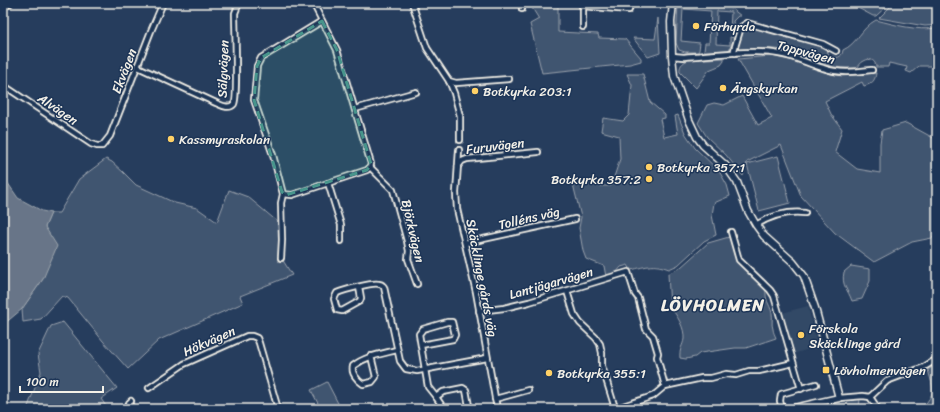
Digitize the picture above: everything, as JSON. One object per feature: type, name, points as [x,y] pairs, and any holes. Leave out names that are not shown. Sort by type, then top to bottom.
[{"type":"main road","points":[[3,6],[9,3]]},
{"type":"street","name":"Ekvägen","points":[[102,146],[107,142],[110,136],[163,3]]},
{"type":"street","name":"Sälgvägen","points":[[138,67],[216,103],[226,107],[231,106],[235,102],[235,13],[239,3]]},
{"type":"street","points":[[283,194],[292,195],[367,170],[370,167],[370,157],[337,50],[313,3]]},
{"type":"street","points":[[412,3],[427,48],[449,81],[459,111],[460,140]]},
{"type":"street","points":[[522,3],[522,9]]},
{"type":"street","points":[[583,27],[582,5],[629,10],[630,3]]},
{"type":"street","points":[[673,3],[670,27],[674,76],[682,101],[697,137],[703,145],[725,165],[737,182],[748,211],[764,236],[793,262],[804,276],[815,308],[839,398]]},
{"type":"street","points":[[281,258],[281,203],[283,194],[273,155],[254,100],[257,66],[261,58],[322,21]]},
{"type":"street","name":"Toppvägen","points":[[735,53],[734,50],[741,27],[747,23],[823,44],[836,51]]},
{"type":"street","name":"Toppvägen","points":[[672,56],[684,57],[735,53],[778,53],[838,72],[872,70]]},
{"type":"street","points":[[449,81],[456,83],[510,79]]},
{"type":"street","name":"Alvägen","points":[[3,85],[91,144],[102,146]]},
{"type":"street","points":[[355,109],[416,92]]},
{"type":"street","name":"Skäcklinge gårds väg","points":[[459,150],[456,200],[479,311],[497,409]]},
{"type":"street","name":"Furuvägen","points":[[457,167],[459,163],[467,159],[538,152]]},
{"type":"street","name":"Björkvägen","points":[[370,167],[392,190],[407,241],[409,251],[408,259],[417,284]]},
{"type":"street","points":[[328,183],[341,225],[341,240]]},
{"type":"street","points":[[756,225],[764,220],[790,212],[805,213]]},
{"type":"street","name":"Tolléns väg","points":[[465,243],[575,219]]},
{"type":"street","points":[[731,232],[739,260],[770,290],[774,296],[801,389]]},
{"type":"street","name":"Lantjägarvägen","points":[[479,311],[523,303],[628,272],[634,294],[638,298],[646,329],[653,336],[665,386]]},
{"type":"street","points":[[359,287],[361,298],[360,301],[342,312],[337,310],[334,299],[335,295],[339,292],[359,287],[377,283],[384,287],[397,350],[400,361],[406,369],[413,371],[487,358]]},
{"type":"street","points":[[567,291],[574,314],[580,323],[596,338],[600,344],[602,366],[614,408],[653,396],[665,386],[726,374],[736,375],[749,371],[759,371],[794,363]]},
{"type":"street","points":[[421,345],[453,339],[455,335],[452,322],[447,322],[421,330],[419,334],[428,388],[436,396],[444,409]]},
{"type":"street","name":"Hökvägen","points":[[149,388],[191,360],[247,336],[252,336],[257,338],[259,343],[278,409]]},
{"type":"street","points":[[371,356],[376,377],[372,382],[363,384],[354,374],[352,369],[353,366],[363,359],[371,356],[397,350]]},
{"type":"street","points":[[870,397],[887,381],[924,367],[937,359]]},
{"type":"street","points":[[782,409],[780,401],[781,394],[816,384]]},
{"type":"street","points":[[436,396],[443,392],[463,388],[466,390],[469,406],[465,409]]},
{"type":"street","points":[[495,399],[528,390]]},
{"type":"street","points":[[790,409],[839,398],[863,396],[870,397],[878,409]]},
{"type":"street","points":[[127,409],[131,401]]},
{"type":"highlighted area","points":[[322,21],[337,50],[371,164],[367,170],[286,195],[282,192],[254,100],[257,66],[261,58]]},
{"type":"shaded area","points":[[529,3],[558,3],[558,32],[598,34],[599,38],[625,39],[641,58],[641,61],[630,64],[542,73],[530,24],[539,19]]},
{"type":"shaded area","points":[[678,3],[719,3],[727,5],[741,16],[738,16],[733,21],[734,28],[738,29],[735,34],[730,32],[731,12],[717,11],[716,44],[730,45],[730,37],[734,38],[729,50],[704,51],[705,43],[709,43],[711,11],[683,9],[681,41],[700,43],[698,52],[685,52],[679,50],[676,43]]},
{"type":"shaded area","points":[[890,3],[876,16],[873,16],[858,8]]},
{"type":"shaded area","points":[[894,3],[937,3],[937,25],[925,26],[879,18]]},
{"type":"shaded area","points":[[658,18],[660,53],[648,57],[633,38],[655,39]]},
{"type":"shaded area","points":[[876,20],[899,26],[921,29],[937,28],[937,66],[919,66],[911,73],[906,71],[907,67],[889,63],[888,67],[876,67],[874,61],[868,59],[862,62],[857,68],[841,68],[826,65],[788,51],[776,49],[738,50],[737,48],[744,29],[752,26],[826,47],[829,56],[838,57],[841,55],[843,50],[852,44],[866,27]]},
{"type":"shaded area","points":[[771,56],[842,76],[876,73],[873,82],[864,86],[862,82],[825,101],[831,114],[842,129],[835,152],[857,169],[880,173],[880,143],[882,130],[906,123],[937,140],[937,237],[912,242],[874,262],[835,233],[801,196],[781,145],[747,162],[743,176],[726,155],[707,137],[698,123],[707,105],[714,103],[724,105],[742,96],[758,125],[772,118],[738,59]]},
{"type":"shaded area","points":[[724,58],[721,65],[709,70],[696,88],[680,72],[681,65],[688,60]]},
{"type":"shaded area","points":[[627,74],[643,74],[650,102],[665,115],[665,118],[660,119],[664,137],[678,134],[675,116],[678,115],[685,133],[695,148],[719,171],[727,185],[730,196],[714,203],[712,215],[716,235],[704,241],[678,265],[669,269],[664,267],[646,266],[631,270],[628,265],[621,267],[615,274],[606,277],[604,266],[586,259],[583,251],[579,228],[581,217],[573,184],[586,180],[600,186],[611,186],[620,159],[619,136],[601,131],[603,118],[623,121],[629,115],[632,85]]},
{"type":"shaded area","points":[[778,156],[790,203],[759,211],[747,164]]},
{"type":"shaded area","points":[[106,159],[112,162],[136,185],[175,203],[197,208],[217,222],[229,190],[248,197],[279,223],[279,254],[292,275],[240,296],[243,303],[159,340],[128,369],[68,298],[62,296],[41,319],[23,322],[22,309],[43,279],[45,227],[51,213],[59,213],[79,179]]},
{"type":"shaded area","points":[[3,176],[18,198],[42,211],[51,213],[45,227],[57,246],[43,279],[22,309],[3,325]]},
{"type":"shaded area","points":[[729,237],[738,263],[766,288],[767,299],[772,313],[772,327],[776,338],[746,348],[700,353],[695,357],[686,359],[680,358],[684,335],[680,322],[670,307],[668,274],[681,267],[708,243]]},
{"type":"shaded area","points":[[851,266],[870,269],[870,281],[862,299],[852,301],[843,281],[844,272]]},
{"type":"shaded area","points":[[808,306],[818,349],[809,349],[793,354],[782,313]]},
{"type":"shaded area","points":[[63,322],[117,388],[101,399],[108,409],[27,409],[41,372],[38,354],[51,326]]},
{"type":"shaded area","points":[[937,364],[937,409],[921,409],[929,399],[932,391],[932,383],[928,370]]},
{"type":"shaded area","points":[[327,382],[341,409],[321,409],[311,390]]},
{"type":"shaded area","points":[[860,399],[859,409],[810,409],[842,401]]},
{"type":"place","name":"Förhyrda","points":[[696,26]]},
{"type":"place","name":"Ängskyrkan","points":[[723,88]]},
{"type":"place","name":"Botkyrka 203:1","points":[[475,91]]},
{"type":"place","name":"Kassmyraskolan","points":[[171,139]]},
{"type":"place","name":"Botkyrka 357:1","points":[[649,167]]},
{"type":"place","name":"Botkyrka 357:2","points":[[649,179]]},
{"type":"place","name":"Förskola Skäcklinge gård","points":[[801,335]]},
{"type":"place","name":"Lövholmenvägen","points":[[826,370]]},
{"type":"place","name":"Botkyrka 355:1","points":[[549,373]]},
{"type":"district","name":"LÖVHOLMEN","points":[[713,305]]}]
